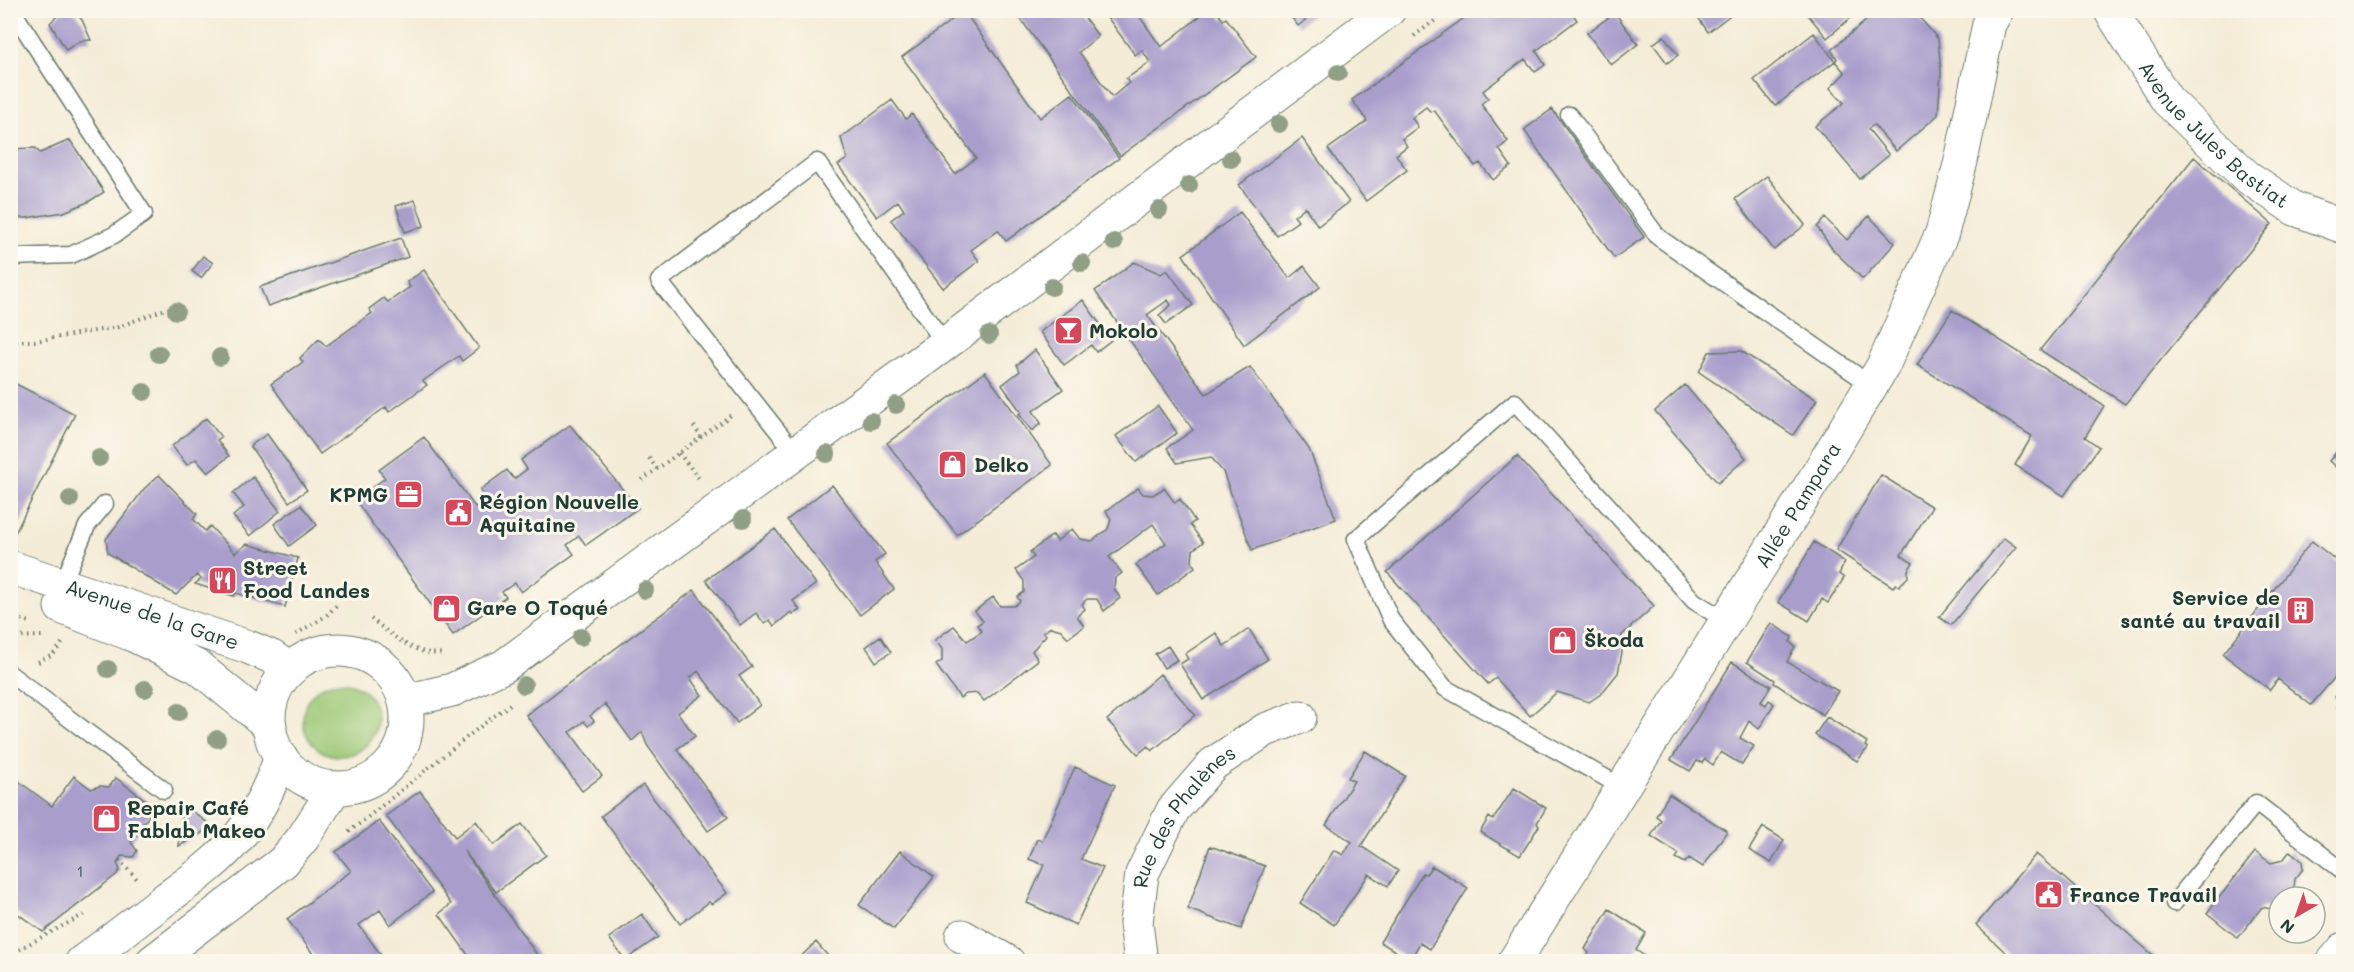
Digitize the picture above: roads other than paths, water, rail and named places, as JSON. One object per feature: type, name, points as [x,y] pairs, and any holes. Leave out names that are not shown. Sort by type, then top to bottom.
[{"type":"main road","points":[[405,701],[452,690],[504,666],[945,344],[1389,10]]},
{"type":"main road","name":"Allée Pampara","points":[[1514,962],[1883,366],[1942,233],[1961,161],[1989,24],[1997,10]]},
{"type":"main road","name":"Avenue Jules Bastiat","points":[[2110,10],[2167,100],[2247,176],[2295,209],[2343,226]]},
{"type":"main road","name":"Avenue de la Gare","points":[[10,567],[248,647],[272,657],[290,670]]},
{"type":"main road","name":"Avenue de la Gare","points":[[10,591],[68,609],[133,634],[198,667],[270,726]]},
{"type":"main road","points":[[341,650],[362,655],[381,665],[396,681],[405,701],[407,722],[403,744],[392,762],[377,777],[357,786],[335,788],[314,784],[295,774],[280,757],[272,738],[269,716],[273,695],[290,670],[300,661],[320,653],[341,650]]},
{"type":"main road","name":"Rue des Phalènes","points":[[1141,962],[1136,923],[1142,874],[1173,810],[1214,764],[1265,729],[1300,717]]},
{"type":"main road","points":[[82,962],[203,872],[224,852],[240,835],[257,811],[272,782],[280,757]]},
{"type":"main road","points":[[152,962],[283,862],[310,829],[335,788]]},
{"type":"main road","points":[[962,936],[1008,962]]},
{"type":"main road","points":[[2333,962],[2343,948]]},
{"type":"lane","points":[[10,257],[71,255],[114,235],[144,214],[12,10]]},
{"type":"lane","points":[[1569,115],[1658,237],[1871,385]]},
{"type":"lane","points":[[795,453],[659,281],[817,162],[945,344]]},
{"type":"lane","points":[[1622,787],[1444,688],[1391,620],[1356,539],[1515,402],[1694,601],[1726,621]]},
{"type":"lane","points":[[62,585],[87,526],[105,504]]},
{"type":"lane","points":[[10,674],[164,790]]},
{"type":"lane","points":[[2174,903],[2256,803],[2343,872]]},
{"type":"place","name":"Mokolo","points":[[1068,331]]},
{"type":"place","name":"Delko","points":[[953,465]]},
{"type":"place","name":"KPMG","points":[[409,495]]},
{"type":"place","name":"Région Nouvelle Aquitaine","points":[[458,513]]},
{"type":"place","name":"Street Food Landes","points":[[222,580]]},
{"type":"place","name":"Gare O Toqué","points":[[446,608]]},
{"type":"place","name":"Service de santé au travail","points":[[2301,610]]},
{"type":"place","name":"Škoda","points":[[1563,640]]},
{"type":"place","name":"Repair Café Fablab Makeo","points":[[106,819]]},
{"type":"place","name":"France Travail","points":[[2048,895]]}]
